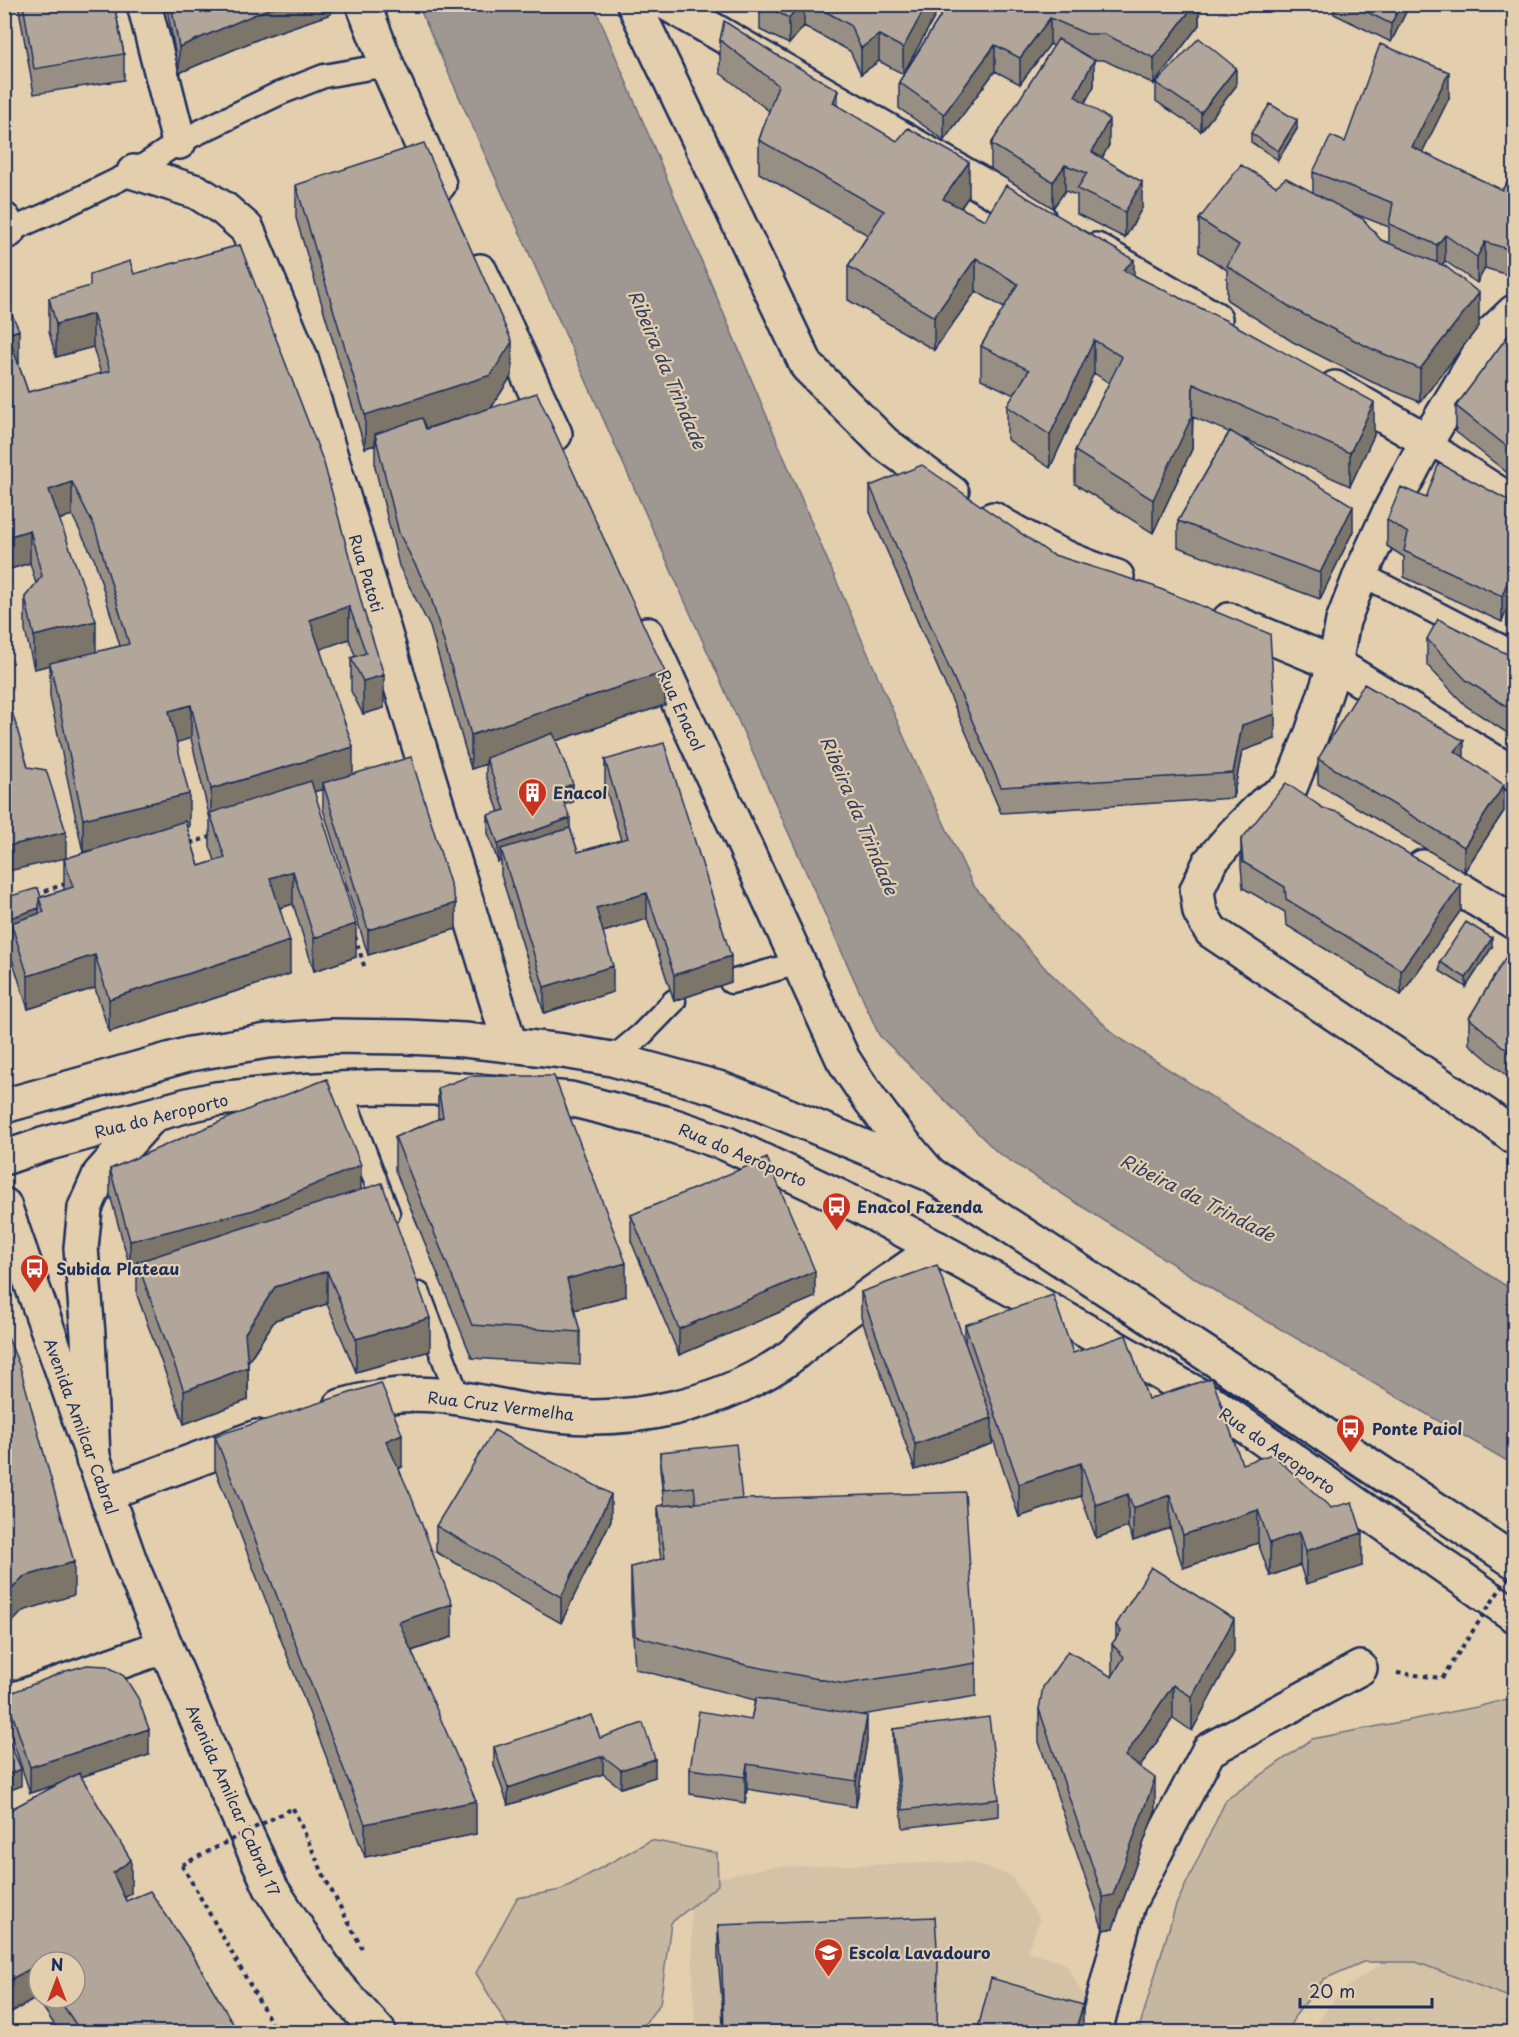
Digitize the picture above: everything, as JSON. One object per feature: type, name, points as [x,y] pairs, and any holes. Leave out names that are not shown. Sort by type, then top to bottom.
[{"type":"street","points":[[144,4],[179,142]]},
{"type":"street","points":[[363,4],[387,65],[453,214]]},
{"type":"street","points":[[634,4],[807,366],[884,443],[947,489],[1017,534],[1087,567],[1143,585]]},
{"type":"street","points":[[668,4],[1240,333]]},
{"type":"street","name":"Rua Patoti","points":[[134,172],[197,192],[224,209],[247,229],[301,358],[510,1045]]},
{"type":"street","points":[[468,246],[568,463]]},
{"type":"street","points":[[1515,312],[1491,334],[1427,441],[1391,509],[1361,574],[1342,621],[1335,664],[1312,733],[1300,794],[1264,804],[1210,862],[1197,890],[1200,912],[1211,931],[1515,1137]]},
{"type":"street","points":[[1313,375],[1427,441]]},
{"type":"street","name":"Rua Enacol","points":[[633,604],[843,1059],[891,1130],[930,1174]]},
{"type":"street","points":[[1207,611],[1335,664],[1515,774]]},
{"type":"street","points":[[1402,855],[1515,922]]},
{"type":"street","points":[[4,1106],[190,1054],[267,1041],[332,1036],[408,1037],[510,1045],[612,1059],[718,1088],[930,1174],[1209,1355],[1351,1454],[1515,1561]]},
{"type":"street","name":"Rua do Aeroporto","points":[[4,1158],[42,1145],[216,1099],[340,1088],[438,1088],[558,1098],[665,1123],[728,1144],[859,1206],[1212,1403],[1515,1615]]},
{"type":"street","points":[[93,1460],[88,1335],[81,1248],[86,1208],[100,1173],[153,1115]]},
{"type":"street","name":"Avenida Amilcar Cabral","points":[[4,1204],[93,1460],[107,1493],[131,1564],[165,1646]]},
{"type":"street","name":"Rua Cruz Vermelha","points":[[316,1413],[357,1401],[394,1395],[435,1395],[557,1415],[603,1416],[645,1413],[688,1406],[726,1392],[784,1361],[844,1314],[937,1248]]},
{"type":"street","points":[[107,1493],[284,1426]]},
{"type":"street","points":[[4,1703],[165,1646]]},
{"type":"street","name":"Avenida Amilcar Cabral 17","points":[[165,1646],[271,1888],[337,1986],[379,2032]]},
{"type":"street","points":[[1095,2032],[1128,1904],[1209,1750],[1360,1668]]},
{"type":"lane","points":[[6,228],[134,172],[179,142],[229,117],[324,76],[387,65]]},
{"type":"lane","points":[[1427,441],[1515,497]]},
{"type":"lane","points":[[1361,574],[1515,652]]},
{"type":"lane","points":[[731,982],[798,963]]},
{"type":"lane","points":[[612,1059],[642,1034],[674,1001]]},
{"type":"lane","points":[[340,1088],[395,1233]]},
{"type":"lane","points":[[412,1277],[459,1399]]},
{"type":"path","points":[[187,844],[221,833]]},
{"type":"path","points":[[27,896],[73,882]]},
{"type":"path","points":[[351,925],[365,969]]},
{"type":"path","points":[[1442,1678],[1515,1568]]},
{"type":"path","points":[[271,2022],[182,1865],[293,1808],[327,1882],[364,1951]]},
{"type":"shaded area","points":[[1514,1697],[1514,1999],[1416,1962],[1363,1962],[1324,1979],[1295,2016],[1287,2032],[1138,2032],[1176,1905],[1226,1800],[1312,1739],[1477,1707]]},
{"type":"shaded area","points":[[651,1840],[717,1853],[718,1885],[671,1923],[660,2004],[639,2032],[511,2032],[476,1973],[517,1898],[561,1890]]},
{"type":"shaded area","points":[[970,1862],[1011,1876],[1040,1920],[1027,1951],[1066,1964],[1090,2008],[1083,2032],[695,2032],[690,1884],[770,1867]]},
{"type":"shaded area","points":[[1384,1962],[1416,1962],[1514,1999],[1514,2032],[1310,2032],[1340,1992]]},
{"type":"water","name":"Ribeira da Trindade","points":[[418,5],[594,5],[823,550],[911,753],[973,885],[1044,967],[1115,1035],[1514,1291],[1514,1465],[1215,1291],[998,1153],[879,1035]]},
{"type":"building","points":[[23,4],[114,4],[124,54],[34,69]]},
{"type":"building","points":[[171,4],[283,4],[179,47]]},
{"type":"building","points":[[761,4],[800,4],[789,18]]},
{"type":"building","points":[[812,4],[927,4],[903,48],[879,35],[861,48],[850,25]]},
{"type":"building","points":[[948,4],[1090,4],[1097,9],[1101,4],[1195,4],[1154,58],[1104,34],[1087,34],[1050,18],[1020,58],[995,45],[944,114],[899,82]]},
{"type":"building","points":[[1351,4],[1401,4],[1391,24]]},
{"type":"building","points":[[4,7],[11,43],[4,44]]},
{"type":"building","points":[[724,21],[775,54],[838,90],[833,103],[897,141],[908,128],[969,162],[943,199],[985,220],[1006,185],[1134,260],[1123,270],[1229,322],[1374,402],[1350,453],[1193,384],[1192,416],[1153,500],[1075,451],[1122,357],[1094,340],[1050,435],[1007,406],[1029,370],[981,346],[1018,284],[976,258],[934,317],[848,266],[884,211],[759,140],[778,85],[720,40]]},
{"type":"building","points":[[1199,38],[1236,68],[1201,113],[1156,83]]},
{"type":"building","points":[[1058,39],[1094,60],[1075,96],[1109,119],[1092,152],[1142,182],[1125,212],[1077,189],[1087,173],[1065,165],[1053,182],[991,144]]},
{"type":"building","points":[[1380,44],[1449,72],[1412,147],[1502,190],[1515,171],[1515,247],[1511,250],[1485,242],[1477,257],[1445,235],[1437,245],[1389,224],[1393,203],[1313,172],[1331,136],[1345,142]]},
{"type":"building","points":[[1270,104],[1297,120],[1278,151],[1251,133]]},
{"type":"building","points":[[424,143],[512,342],[491,375],[365,415],[296,185]]},
{"type":"building","points":[[1241,165],[1276,186],[1286,178],[1363,219],[1381,240],[1445,266],[1479,293],[1420,369],[1372,349],[1293,309],[1227,266],[1239,245],[1199,219]]},
{"type":"building","points":[[240,245],[324,463],[363,608],[384,675],[363,681],[351,658],[366,653],[349,606],[310,620],[353,747],[211,789],[191,705],[169,711],[189,794],[83,819],[50,663],[129,644],[95,528],[72,482],[49,490],[96,621],[34,636],[25,597],[42,576],[30,530],[4,538],[4,313],[11,312],[19,330],[8,334],[28,392],[110,371],[93,314],[56,324],[49,298],[90,286],[90,274],[130,261],[134,274]]},
{"type":"building","points":[[1515,326],[1515,453],[1456,406]]},
{"type":"building","points":[[537,393],[665,672],[471,735],[430,594],[399,533],[375,434],[422,418],[426,429]]},
{"type":"building","points":[[1230,431],[1353,506],[1320,573],[1178,521]]},
{"type":"building","points":[[1439,463],[1515,504],[1515,561],[1502,596],[1404,551],[1408,533],[1387,520],[1401,487],[1426,498]]},
{"type":"building","points":[[922,465],[1051,554],[1153,586],[1270,634],[1275,714],[1242,725],[1233,773],[1001,787],[870,486]]},
{"type":"building","points":[[1438,619],[1515,658],[1515,712],[1466,680],[1427,639]]},
{"type":"building","points":[[1364,684],[1464,741],[1455,751],[1504,785],[1464,847],[1318,759]]},
{"type":"building","points":[[12,711],[28,767],[46,770],[66,832],[4,847],[4,713]]},
{"type":"building","name":"Enacol","points":[[553,733],[573,784],[559,789],[570,818],[498,844],[488,815],[505,810],[486,758]]},
{"type":"building","points":[[664,743],[731,956],[674,975],[647,893],[596,908],[613,966],[544,987],[501,849],[570,828],[578,852],[628,838],[605,760]]},
{"type":"building","points":[[411,757],[456,903],[368,930],[323,783]]},
{"type":"building","points":[[311,781],[356,924],[314,938],[293,871],[270,878],[290,941],[109,999],[95,955],[28,976],[11,923],[44,912],[39,898],[73,887],[64,859],[185,821],[199,866],[225,858],[210,813]]},
{"type":"building","points":[[1286,783],[1323,808],[1340,813],[1461,885],[1401,970],[1286,899],[1285,887],[1243,862],[1241,840]]},
{"type":"building","points":[[38,888],[41,897],[39,908],[4,920],[4,898]]},
{"type":"building","points":[[1466,922],[1492,938],[1466,978],[1440,962]]},
{"type":"building","points":[[1515,942],[1515,1057],[1469,1018]]},
{"type":"building","points":[[470,1076],[554,1076],[626,1263],[567,1279],[580,1332],[472,1325],[395,1137],[443,1117],[438,1088]]},
{"type":"building","points":[[327,1079],[361,1165],[254,1210],[130,1241],[110,1169],[254,1107]]},
{"type":"building","points":[[767,1158],[815,1271],[679,1329],[631,1215]]},
{"type":"building","points":[[382,1183],[430,1318],[356,1339],[327,1271],[275,1287],[245,1333],[248,1367],[184,1391],[137,1262]]},
{"type":"building","points":[[937,1265],[992,1418],[915,1444],[861,1292]]},
{"type":"building","points":[[1053,1295],[1073,1353],[1126,1335],[1148,1399],[1212,1378],[1242,1464],[1272,1454],[1331,1508],[1352,1502],[1362,1533],[1306,1551],[1300,1532],[1270,1543],[1258,1510],[1183,1535],[1170,1495],[1133,1508],[1128,1494],[1096,1505],[1081,1463],[1019,1484],[965,1325]]},
{"type":"building","points":[[4,1328],[20,1367],[74,1562],[23,1577],[4,1598]]},
{"type":"building","points":[[381,1383],[402,1434],[386,1441],[411,1496],[452,1604],[399,1622],[476,1801],[365,1824],[215,1436]]},
{"type":"building","points":[[494,1430],[611,1494],[561,1597],[436,1526]]},
{"type":"building","points":[[736,1444],[742,1499],[696,1503],[694,1487],[664,1490],[660,1452]]},
{"type":"building","points":[[965,1492],[976,1663],[845,1684],[746,1665],[635,1636],[631,1567],[665,1558],[658,1506],[744,1499]]},
{"type":"building","points":[[1151,1567],[1234,1619],[1192,1697],[1173,1685],[1125,1756],[1155,1778],[1113,1895],[1103,1897],[1039,1709],[1043,1687],[1068,1651],[1112,1677],[1124,1657],[1112,1644],[1121,1631],[1116,1625]]},
{"type":"building","points":[[87,1665],[107,1666],[124,1676],[138,1698],[149,1729],[30,1767],[6,1695]]},
{"type":"building","points":[[756,1698],[867,1716],[856,1781],[747,1764],[745,1777],[690,1769],[699,1711],[751,1720]]},
{"type":"building","points":[[592,1715],[600,1738],[643,1723],[655,1759],[621,1770],[603,1756],[508,1788],[494,1747]]},
{"type":"building","points":[[989,1717],[999,1799],[903,1810],[893,1729]]},
{"type":"building","points":[[4,1729],[21,1769],[4,1776]]},
{"type":"building","points":[[79,1773],[131,1860],[113,1873],[126,1901],[150,1891],[191,1952],[238,2032],[81,2032],[66,2010],[87,2010],[87,1950],[27,1950],[27,1970],[4,1983],[4,1813]]},
{"type":"building","name":"Escola Lavadouro","points":[[935,1917],[938,1962],[937,2032],[724,2032],[718,1925]]},
{"type":"building","points":[[991,1978],[1083,2005],[1075,2032],[977,2032]]},
{"type":"place","name":"Enacol","points":[[532,818]]},
{"type":"place","name":"Enacol Fazenda","points":[[836,1232]]},
{"type":"place","name":"Subida Plateau","points":[[35,1294]]},
{"type":"place","name":"Ponte Paiol","points":[[1351,1454]]},
{"type":"place","name":"Escola Lavadouro","points":[[828,1978]]}]
